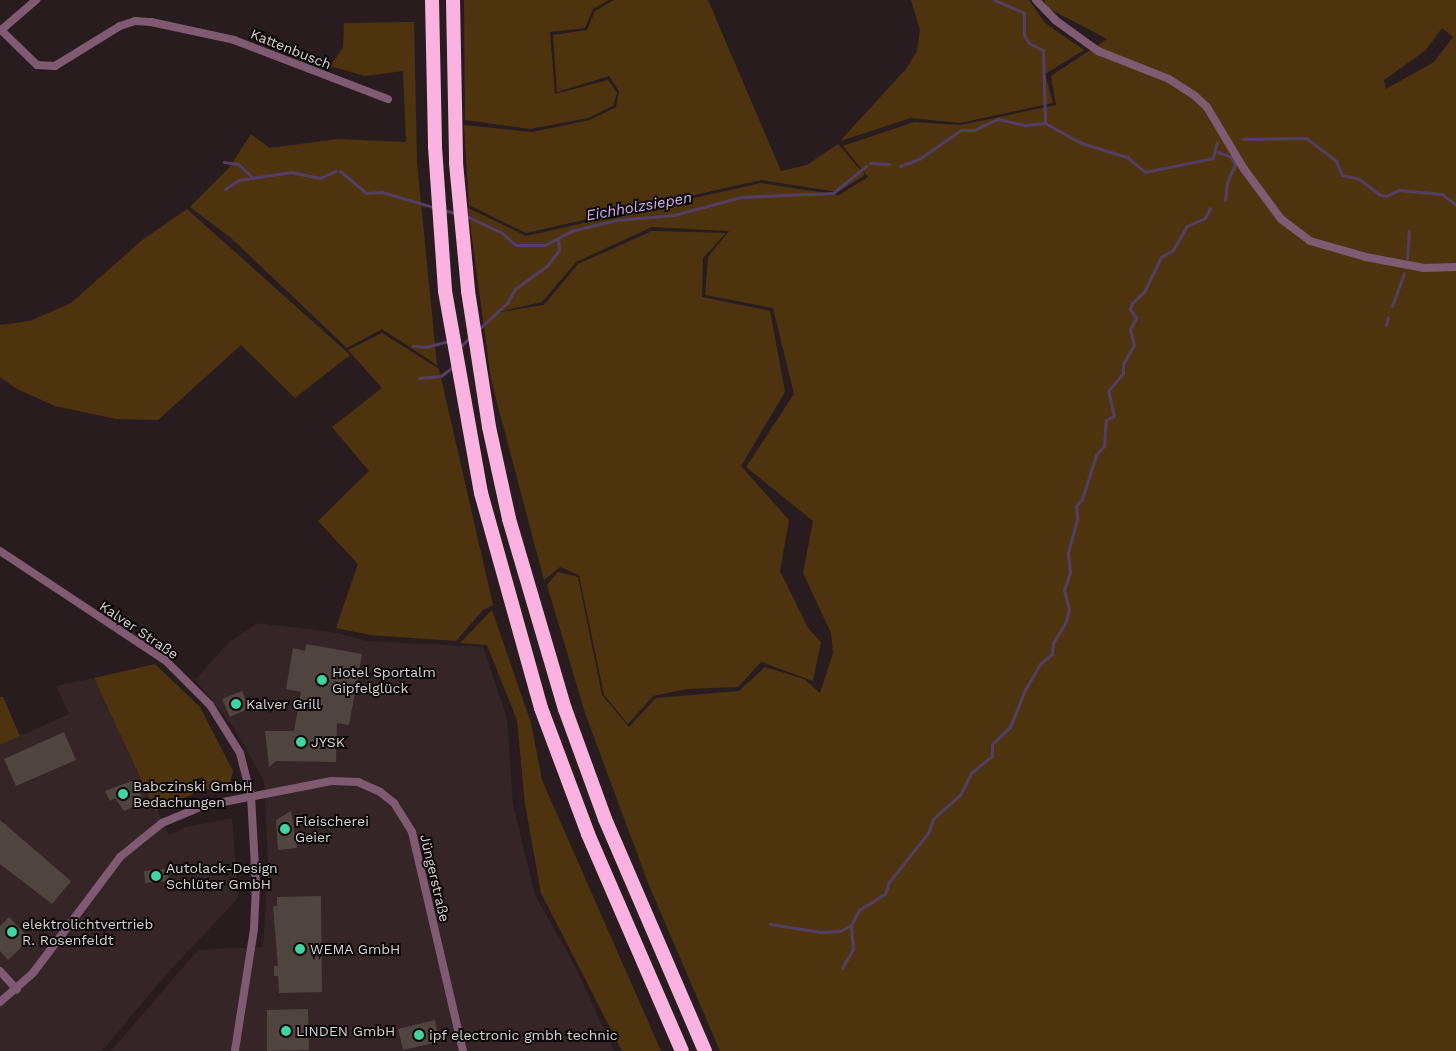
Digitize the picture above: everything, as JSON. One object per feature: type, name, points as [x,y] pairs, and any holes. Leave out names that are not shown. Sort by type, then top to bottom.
[{"type":"highway","points":[[432,0],[434,147],[445,291],[471,449],[515,622],[588,834],[682,1051]]},
{"type":"highway","points":[[453,0],[456,163],[468,291],[489,427],[535,616],[605,819],[705,1051]]},
{"type":"street","points":[[0,30],[36,0]]},
{"type":"street","points":[[1036,0],[1054,20],[1098,51],[1170,79],[1195,96],[1207,107],[1244,169],[1281,219],[1302,236],[1322,247],[1366,258],[1424,268],[1456,268]]},
{"type":"street","name":"Kattenbusch","points":[[0,30],[36,65],[55,66],[135,20],[234,40],[388,100]]},
{"type":"street","name":"Kalver Straße","points":[[0,551],[166,661],[198,691],[233,738],[252,796],[256,846],[255,919],[235,1051]]},
{"type":"street","name":"Jüngerstraße","points":[[0,1002],[17,990],[133,845],[162,823],[180,815],[252,796],[332,781],[358,782],[380,792],[401,812],[417,853],[462,1051]]},
{"type":"street","points":[[0,971],[17,990]]},
{"type":"shaded area","points":[[464,0],[609,0],[593,9],[585,28],[550,32],[555,94],[608,80],[617,93],[613,106],[588,118],[530,129],[465,120]]},
{"type":"shaded area","points":[[614,0],[708,0],[781,171],[807,165],[838,144],[865,175],[838,192],[761,180],[526,233],[469,205],[464,125],[532,132],[590,120],[616,107],[619,91],[609,76],[557,92],[553,35],[587,30],[595,11]]},
{"type":"shaded area","points":[[911,0],[1029,0],[1045,23],[1084,50],[1045,74],[1053,103],[960,123],[911,118],[840,141],[906,69],[917,51],[920,30]]},
{"type":"shaded area","points":[[1044,0],[1456,0],[1456,1051],[720,1051],[648,883],[585,713],[547,585],[558,572],[578,577],[602,695],[629,727],[656,698],[739,691],[765,667],[804,679],[820,693],[833,653],[831,633],[803,573],[813,521],[746,467],[794,394],[773,308],[705,295],[708,257],[729,231],[652,227],[576,262],[542,302],[494,313],[544,305],[578,264],[652,231],[726,233],[703,258],[702,297],[770,311],[785,392],[741,466],[789,520],[780,571],[808,628],[821,642],[813,681],[761,662],[738,687],[687,689],[653,696],[628,724],[604,695],[579,575],[560,567],[544,580],[491,380],[468,208],[526,236],[761,183],[839,195],[868,177],[843,146],[914,122],[960,125],[1056,105],[1051,76],[1107,39],[1048,8]],"holes":[[[1442,28],[1453,37],[1434,62],[1386,89],[1384,80],[1426,50]]]},
{"type":"shaded area","points":[[414,22],[417,162],[437,365],[382,329],[347,348],[231,238],[190,207],[228,169],[251,134],[270,148],[337,139],[406,142],[403,71],[365,76],[330,66],[343,48],[344,23]]},
{"type":"shaded area","points":[[187,209],[350,355],[295,398],[241,345],[158,420],[116,419],[55,406],[17,389],[0,377],[0,325],[30,321],[71,303],[141,241]]},
{"type":"shaded area","points":[[382,333],[439,369],[493,605],[483,610],[456,641],[370,635],[336,628],[358,564],[318,521],[369,471],[332,427],[382,388],[348,350]]},
{"type":"shaded area","points":[[492,610],[531,723],[542,780],[661,1051],[622,1051],[541,893],[525,804],[517,720],[487,645],[460,643]]},
{"type":"shaded area","points":[[258,623],[332,632],[368,641],[483,647],[507,718],[513,804],[535,895],[574,964],[614,1051],[111,1051],[198,950],[263,947],[268,863],[264,781],[234,728],[195,680],[229,642]]},
{"type":"shaded area","points":[[155,664],[200,707],[233,771],[230,783],[222,787],[207,790],[203,777],[192,780],[195,793],[156,811],[94,678]]},
{"type":"shaded area","points":[[94,678],[169,835],[186,827],[232,818],[238,898],[164,977],[102,1051],[0,1051],[0,745],[69,714],[56,686]]},
{"type":"shaded area","points":[[0,697],[3,697],[20,736],[0,745]]},
{"type":"building","name":"Hotel Sportalm Gipfelglück","points":[[306,644],[362,654],[349,725],[337,723],[336,762],[276,761],[269,767],[265,731],[294,731],[301,692],[286,689],[293,648],[305,651]]},
{"type":"building","name":"Kalver Grill","points":[[242,691],[250,708],[230,717],[222,699]]},
{"type":"building","points":[[64,732],[76,760],[16,786],[4,759]]},
{"type":"building","name":"Babczinski GmbH Bedachungen","points":[[134,780],[144,802],[124,811],[115,798],[110,801],[105,791]]},
{"type":"building","name":"Fleischerei Geier","points":[[291,811],[297,848],[278,850],[276,820]]},
{"type":"building","points":[[0,820],[71,881],[52,904],[0,864]]},
{"type":"building","name":"Autolack-Design Schlüter GmbH","points":[[168,869],[169,881],[145,883],[144,871]]},
{"type":"building","name":"WEMA GmbH","points":[[321,896],[322,992],[279,993],[278,976],[274,976],[274,966],[278,966],[273,906],[277,906],[277,897]]},
{"type":"building","name":"elektrolichtvertrieb R. Rosenfeldt","points":[[9,917],[30,939],[8,960],[0,951],[0,926]]},
{"type":"building","name":"LINDEN GmbH","points":[[308,1009],[309,1050],[267,1051],[267,1010]]},
{"type":"building","name":"ipf electronic gmbh technic","points":[[435,1020],[439,1042],[403,1050],[398,1029]]},
{"type":"waterway","points":[[994,0],[1024,13],[1024,35],[1029,43],[1043,50],[1045,123]]},
{"type":"waterway","name":"Eichholzsiepen","points":[[900,166],[919,159],[961,130],[974,130],[998,119],[1025,125],[1045,123],[1081,143],[1127,157],[1145,172],[1213,158],[1217,142]]},
{"type":"waterway","name":"Eichholzsiepen","points":[[1243,139],[1306,138],[1336,161],[1342,175],[1359,179],[1379,194],[1386,196],[1399,190],[1442,194],[1456,205]]},
{"type":"waterway","points":[[1218,152],[1231,157],[1235,165],[1227,182],[1225,200]]},
{"type":"waterway","points":[[224,162],[238,164],[253,178]]},
{"type":"waterway","name":"Eichholzsiepen","points":[[870,163],[889,164]]},
{"type":"waterway","name":"Eichholzsiepen","points":[[466,216],[502,233],[516,245],[545,245],[571,231],[616,220],[674,215],[741,197],[833,193],[866,166]]},
{"type":"waterway","name":"Eichholzsiepen","points":[[225,189],[239,180],[291,172],[320,178],[335,171]]},
{"type":"waterway","name":"Eichholzsiepen","points":[[340,171],[366,193],[382,192],[436,208]]},
{"type":"waterway","points":[[770,924],[820,932],[840,931],[851,925],[859,910],[885,894],[889,882],[928,833],[933,819],[960,795],[971,773],[992,756],[992,744],[1010,727],[1025,690],[1040,664],[1052,654],[1053,643],[1066,621],[1069,609],[1064,590],[1070,573],[1068,553],[1077,519],[1076,506],[1082,499],[1096,455],[1104,446],[1106,420],[1114,416],[1108,391],[1123,373],[1123,364],[1134,345],[1130,329],[1136,318],[1130,309],[1132,303],[1144,292],[1161,257],[1173,250],[1187,226],[1205,218],[1210,208]]},
{"type":"waterway","name":"Eichholzsiepen","points":[[444,210],[458,214]]},
{"type":"waterway","points":[[1407,258],[1409,231]]},
{"type":"waterway","points":[[478,330],[507,303],[515,289],[547,266],[559,250],[558,239]]},
{"type":"waterway","points":[[1392,306],[1404,273]]},
{"type":"waterway","points":[[1386,325],[1388,317]]},
{"type":"waterway","points":[[460,347],[471,336]]},
{"type":"waterway","points":[[413,346],[425,347],[449,341]]},
{"type":"waterway","points":[[419,378],[441,376],[455,365]]},
{"type":"waterway","points":[[842,968],[853,949],[851,925]]},
{"type":"place","name":"Hotel Sportalm Gipfelglück","points":[[322,680]]},
{"type":"place","name":"Kalver Grill","points":[[236,704]]},
{"type":"place","name":"JYSK","points":[[301,742]]},
{"type":"place","name":"Babczinski GmbH Bedachungen","points":[[123,794]]},
{"type":"place","name":"Fleischerei Geier","points":[[285,829]]},
{"type":"place","name":"Autolack-Design Schlüter GmbH","points":[[156,876]]},
{"type":"place","name":"elektrolichtvertrieb R. Rosenfeldt","points":[[12,932]]},
{"type":"place","name":"WEMA GmbH","points":[[300,949]]},
{"type":"place","name":"LINDEN GmbH","points":[[286,1031]]},
{"type":"place","name":"ipf electronic gmbh technic","points":[[419,1035]]}]
